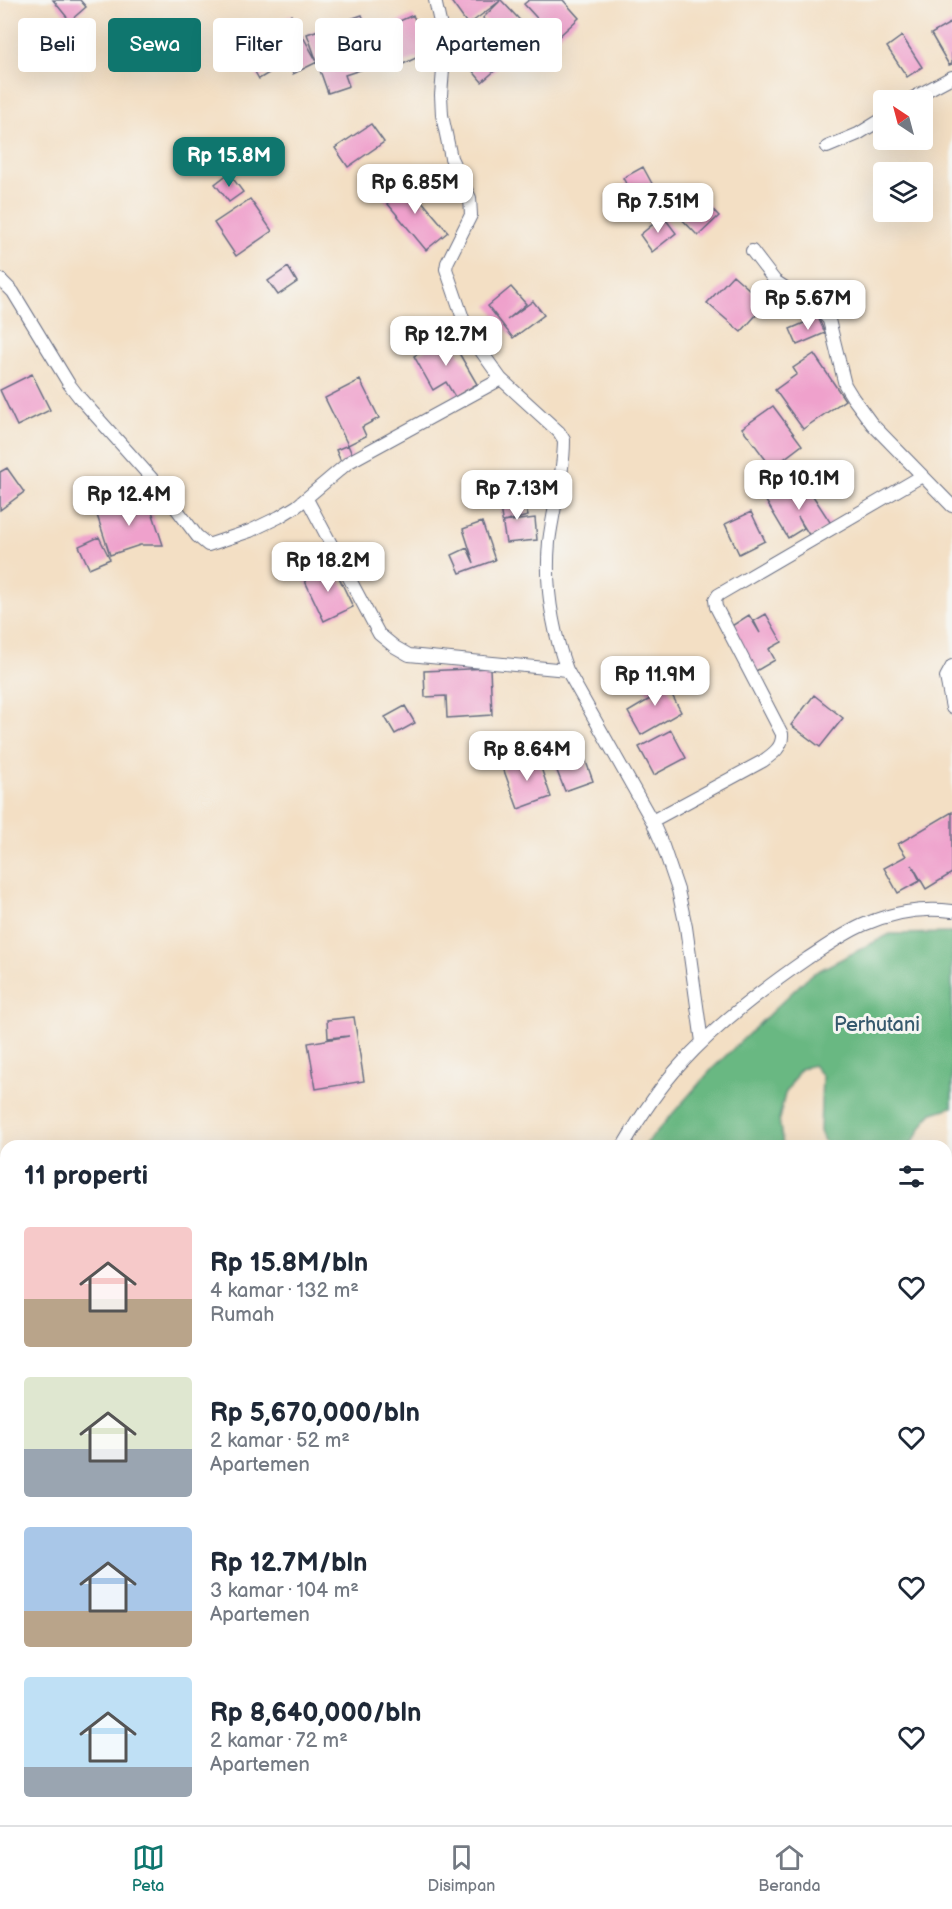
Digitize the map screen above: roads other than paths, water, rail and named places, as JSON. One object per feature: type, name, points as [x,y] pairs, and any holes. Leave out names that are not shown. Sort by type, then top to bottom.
[{"type":"street","points":[[435,0],[445,45],[441,95],[442,115],[451,158],[472,206],[471,215],[446,269],[468,333],[501,380],[559,432],[564,440],[549,542],[548,578],[551,614],[558,647],[567,670],[652,821],[663,846],[678,890],[686,927],[702,1042]]},
{"type":"street","points":[[928,90],[952,77]]},
{"type":"street","points":[[827,147],[873,125]]},
{"type":"street","points":[[752,251],[775,281],[820,310],[829,320],[845,385],[853,398],[872,424],[952,506]]},
{"type":"street","points":[[0,279],[13,292],[74,391],[159,486],[203,542],[208,545],[250,531],[279,517],[307,498],[349,462],[501,380]]},
{"type":"street","points":[[652,821],[763,761],[778,748],[782,741],[782,734],[716,607],[715,600],[718,595],[922,476]]},
{"type":"street","points":[[307,498],[379,634],[394,647],[409,655],[567,670]]},
{"type":"street","points":[[952,666],[946,677],[952,708]]},
{"type":"street","points":[[626,1140],[662,1086],[702,1042],[786,973],[829,944],[863,925],[899,913],[935,909],[952,911]]},
{"type":"park label","name":"Perhutani","points":[[877,1025]]}]
